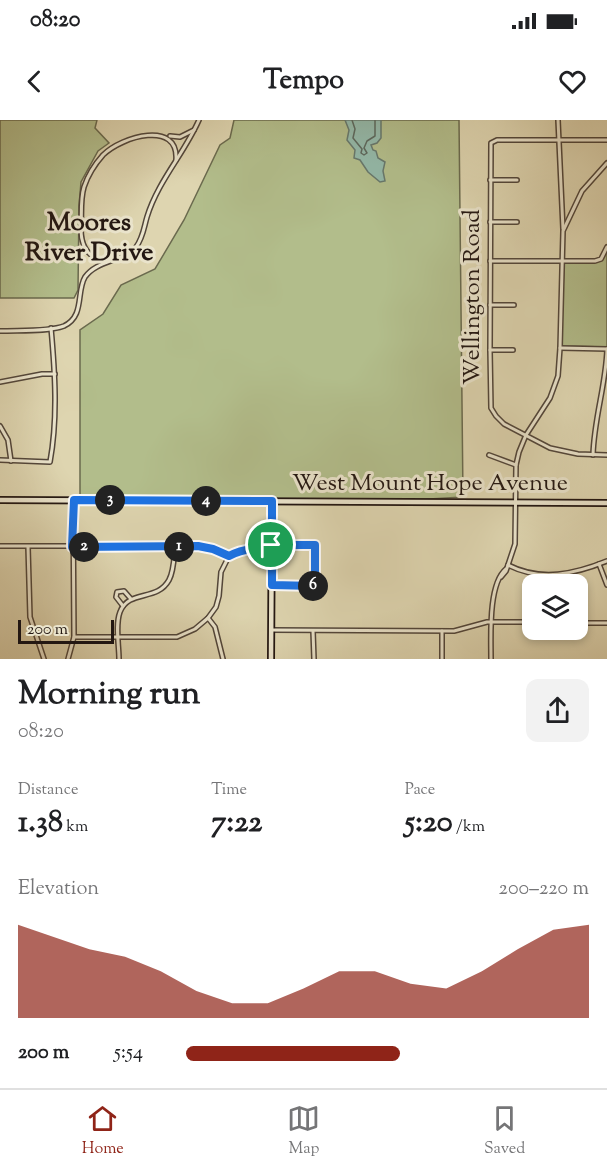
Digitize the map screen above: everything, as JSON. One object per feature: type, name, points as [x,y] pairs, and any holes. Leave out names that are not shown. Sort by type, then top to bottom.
[{"type":"street","points":[[0,331],[65,326],[79,308],[81,286],[85,278],[96,267],[130,252],[138,243],[153,200],[190,140],[199,120]]},
{"type":"street","points":[[491,659],[492,602],[516,539],[516,465],[526,435],[543,411],[555,386],[559,368],[563,231],[558,120]]},
{"type":"street","points":[[109,261],[92,256],[85,249],[82,240],[82,198],[91,172],[113,147],[145,132],[155,131],[165,135],[180,136],[195,129]]},
{"type":"street","points":[[165,135],[174,145],[176,160]]},
{"type":"street","points":[[558,140],[607,140]]},
{"type":"street","name":"Wellington Road","points":[[526,435],[504,424],[493,413],[490,396],[490,147],[493,141],[558,140]]},
{"type":"street","points":[[563,231],[582,191],[607,162]]},
{"type":"street","points":[[490,180],[517,180]]},
{"type":"street","points":[[490,222],[517,222]]},
{"type":"street","points":[[490,261],[592,262],[601,259],[607,247]]},
{"type":"street","points":[[490,305],[514,306]]},
{"type":"street","points":[[0,460],[50,462],[53,447],[55,374],[51,328]]},
{"type":"street","points":[[561,348],[607,349],[606,375],[595,424],[593,455]]},
{"type":"street","points":[[490,350],[513,350]]},
{"type":"street","points":[[0,381],[55,374]]},
{"type":"street","points":[[0,426],[8,440],[11,461]]},
{"type":"street","points":[[526,435],[561,451],[607,455]]},
{"type":"street","points":[[489,455],[516,465]]},
{"type":"street","name":"West Mount Hope Avenue","points":[[0,500],[607,503]]},
{"type":"street","points":[[68,659],[74,637],[72,547],[74,500]]},
{"type":"street","points":[[271,659],[272,501]]},
{"type":"street","points":[[74,637],[177,637],[195,629],[208,618],[216,607],[221,572],[229,556],[252,547],[315,545],[315,586],[272,585]]},
{"type":"street","points":[[0,546],[198,546],[229,556]]},
{"type":"street","points":[[28,547],[30,617],[44,659]]},
{"type":"street","points":[[119,659],[119,619],[123,606],[131,599],[150,595],[164,587],[171,579],[174,547]]},
{"type":"street","points":[[507,567],[554,575],[573,573],[607,561]]},
{"type":"street","points":[[599,564],[607,585]]},
{"type":"street","points":[[123,606],[116,597],[117,592],[124,591],[131,599]]},
{"type":"street","points":[[208,618],[215,627],[223,659]]},
{"type":"street","points":[[271,630],[442,631],[466,629],[491,622],[522,622]]},
{"type":"street","points":[[588,622],[607,623]]},
{"type":"street","points":[[313,631],[314,659]]},
{"type":"street","points":[[442,631],[442,659]]},
{"type":"green space","points":[[0,120],[97,120],[95,128],[109,143],[98,151],[81,182],[78,290],[74,298],[0,298]]},
{"type":"green space","points":[[234,120],[459,120],[463,497],[379,502],[80,500],[80,330],[103,314],[121,285],[155,269],[184,220],[220,145],[230,138]]},
{"type":"green space","points":[[607,251],[607,347],[561,346],[564,263],[601,259]]},
{"type":"water","points":[[345,120],[381,120],[381,138],[377,143],[371,145],[378,158],[385,162],[383,171],[385,181],[380,182],[368,172],[360,160],[354,158],[355,150],[347,140],[349,130]]},
{"type":"district","name":"Moores River Drive","points":[[89,238]]},
{"type":"route","points":[[271,545],[252,547],[229,556],[198,546],[72,547],[74,500],[272,501],[271,545],[272,585],[315,586],[315,545],[271,545]]}]
